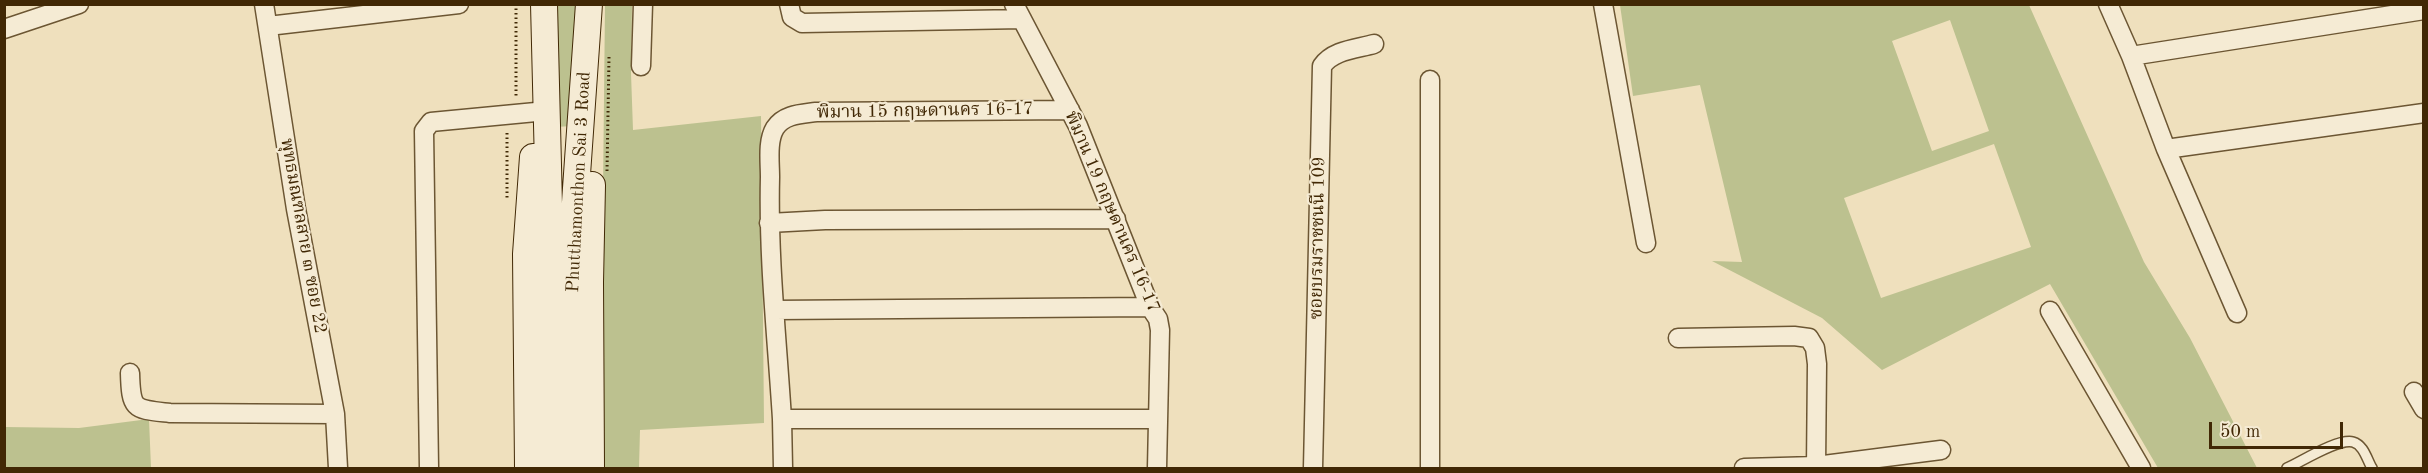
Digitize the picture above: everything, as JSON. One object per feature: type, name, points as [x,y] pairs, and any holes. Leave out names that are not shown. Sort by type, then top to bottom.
[{"type":"main road","points":[[528,468],[526,113],[544,12]]},
{"type":"main road","name":"Phutthamonthon Sai 3 Road","points":[[544,12],[561,245],[573,468]]},
{"type":"main road","points":[[589,12],[594,140],[590,282],[591,468]]},
{"type":"main road","name":"Phutthamonthon Sai 3 Road","points":[[550,468],[561,245],[589,12]]},
{"type":"street","points":[[4,29],[78,4]]},
{"type":"street","name":"พุทธมณฑลสาย ๓ ซอย 22","points":[[264,4],[296,209],[335,414],[338,468]]},
{"type":"street","points":[[268,26],[459,4]]},
{"type":"street","points":[[641,66],[643,4]]},
{"type":"street","points":[[789,4],[792,17],[802,23],[1018,12]]},
{"type":"street","points":[[1603,4],[1646,243]]},
{"type":"street","points":[[2108,4],[2131,56],[2166,149],[2237,312]]},
{"type":"street","points":[[2131,56],[2424,10]]},
{"type":"street","name":"พิมาน 19 กฤษดานคร 16-17","points":[[1018,12],[1070,110],[1150,307],[1158,319],[1160,330],[1156,468]]},
{"type":"street","name":"ซอยบรมราชชนนี 109","points":[[1312,468],[1322,66],[1337,53],[1374,44]]},
{"type":"street","points":[[1430,80],[1430,468]]},
{"type":"street","name":"พิมาน 15 กฤษดานคร 16-17","points":[[769,223],[770,143],[774,129],[781,120],[794,115],[816,112],[1070,110]]},
{"type":"street","points":[[429,468],[424,131],[431,122],[526,113]]},
{"type":"street","points":[[2166,149],[2424,113]]},
{"type":"street","points":[[783,468],[776,310],[769,223],[836,220],[1116,219]]},
{"type":"street","points":[[776,310],[1150,307]]},
{"type":"street","points":[[2050,311],[2141,468]]},
{"type":"street","points":[[1678,338],[1794,336],[1809,338],[1815,348],[1817,364],[1816,467]]},
{"type":"street","points":[[130,373],[131,398],[136,406],[147,411],[335,414]]},
{"type":"street","points":[[2414,392],[2424,409]]},
{"type":"street","points":[[782,419],[1158,419]]},
{"type":"street","points":[[1744,468],[1816,467],[1941,450]]},
{"type":"lane","points":[[2287,468],[2342,442],[2354,442],[2362,449],[2372,468]]},
{"type":"path","points":[[516,4],[526,113]]},
{"type":"green space","points":[[555,5],[579,5],[573,126],[555,127]]},
{"type":"green space","points":[[605,5],[632,5],[633,130],[761,116],[764,423],[640,430],[639,468],[600,468]]},
{"type":"green space","points":[[1620,5],[2029,5],[2144,262],[2190,338],[2257,468],[2158,468],[2050,284],[1882,370],[1822,318],[1712,261],[1742,262],[1700,85],[1633,96]],"holes":[[[1950,20],[1989,131],[1932,151],[1892,41]],[[1994,144],[2031,247],[1881,298],[1844,198]]]},
{"type":"green space","points":[[149,419],[151,468],[5,468],[5,427],[79,428]]}]
